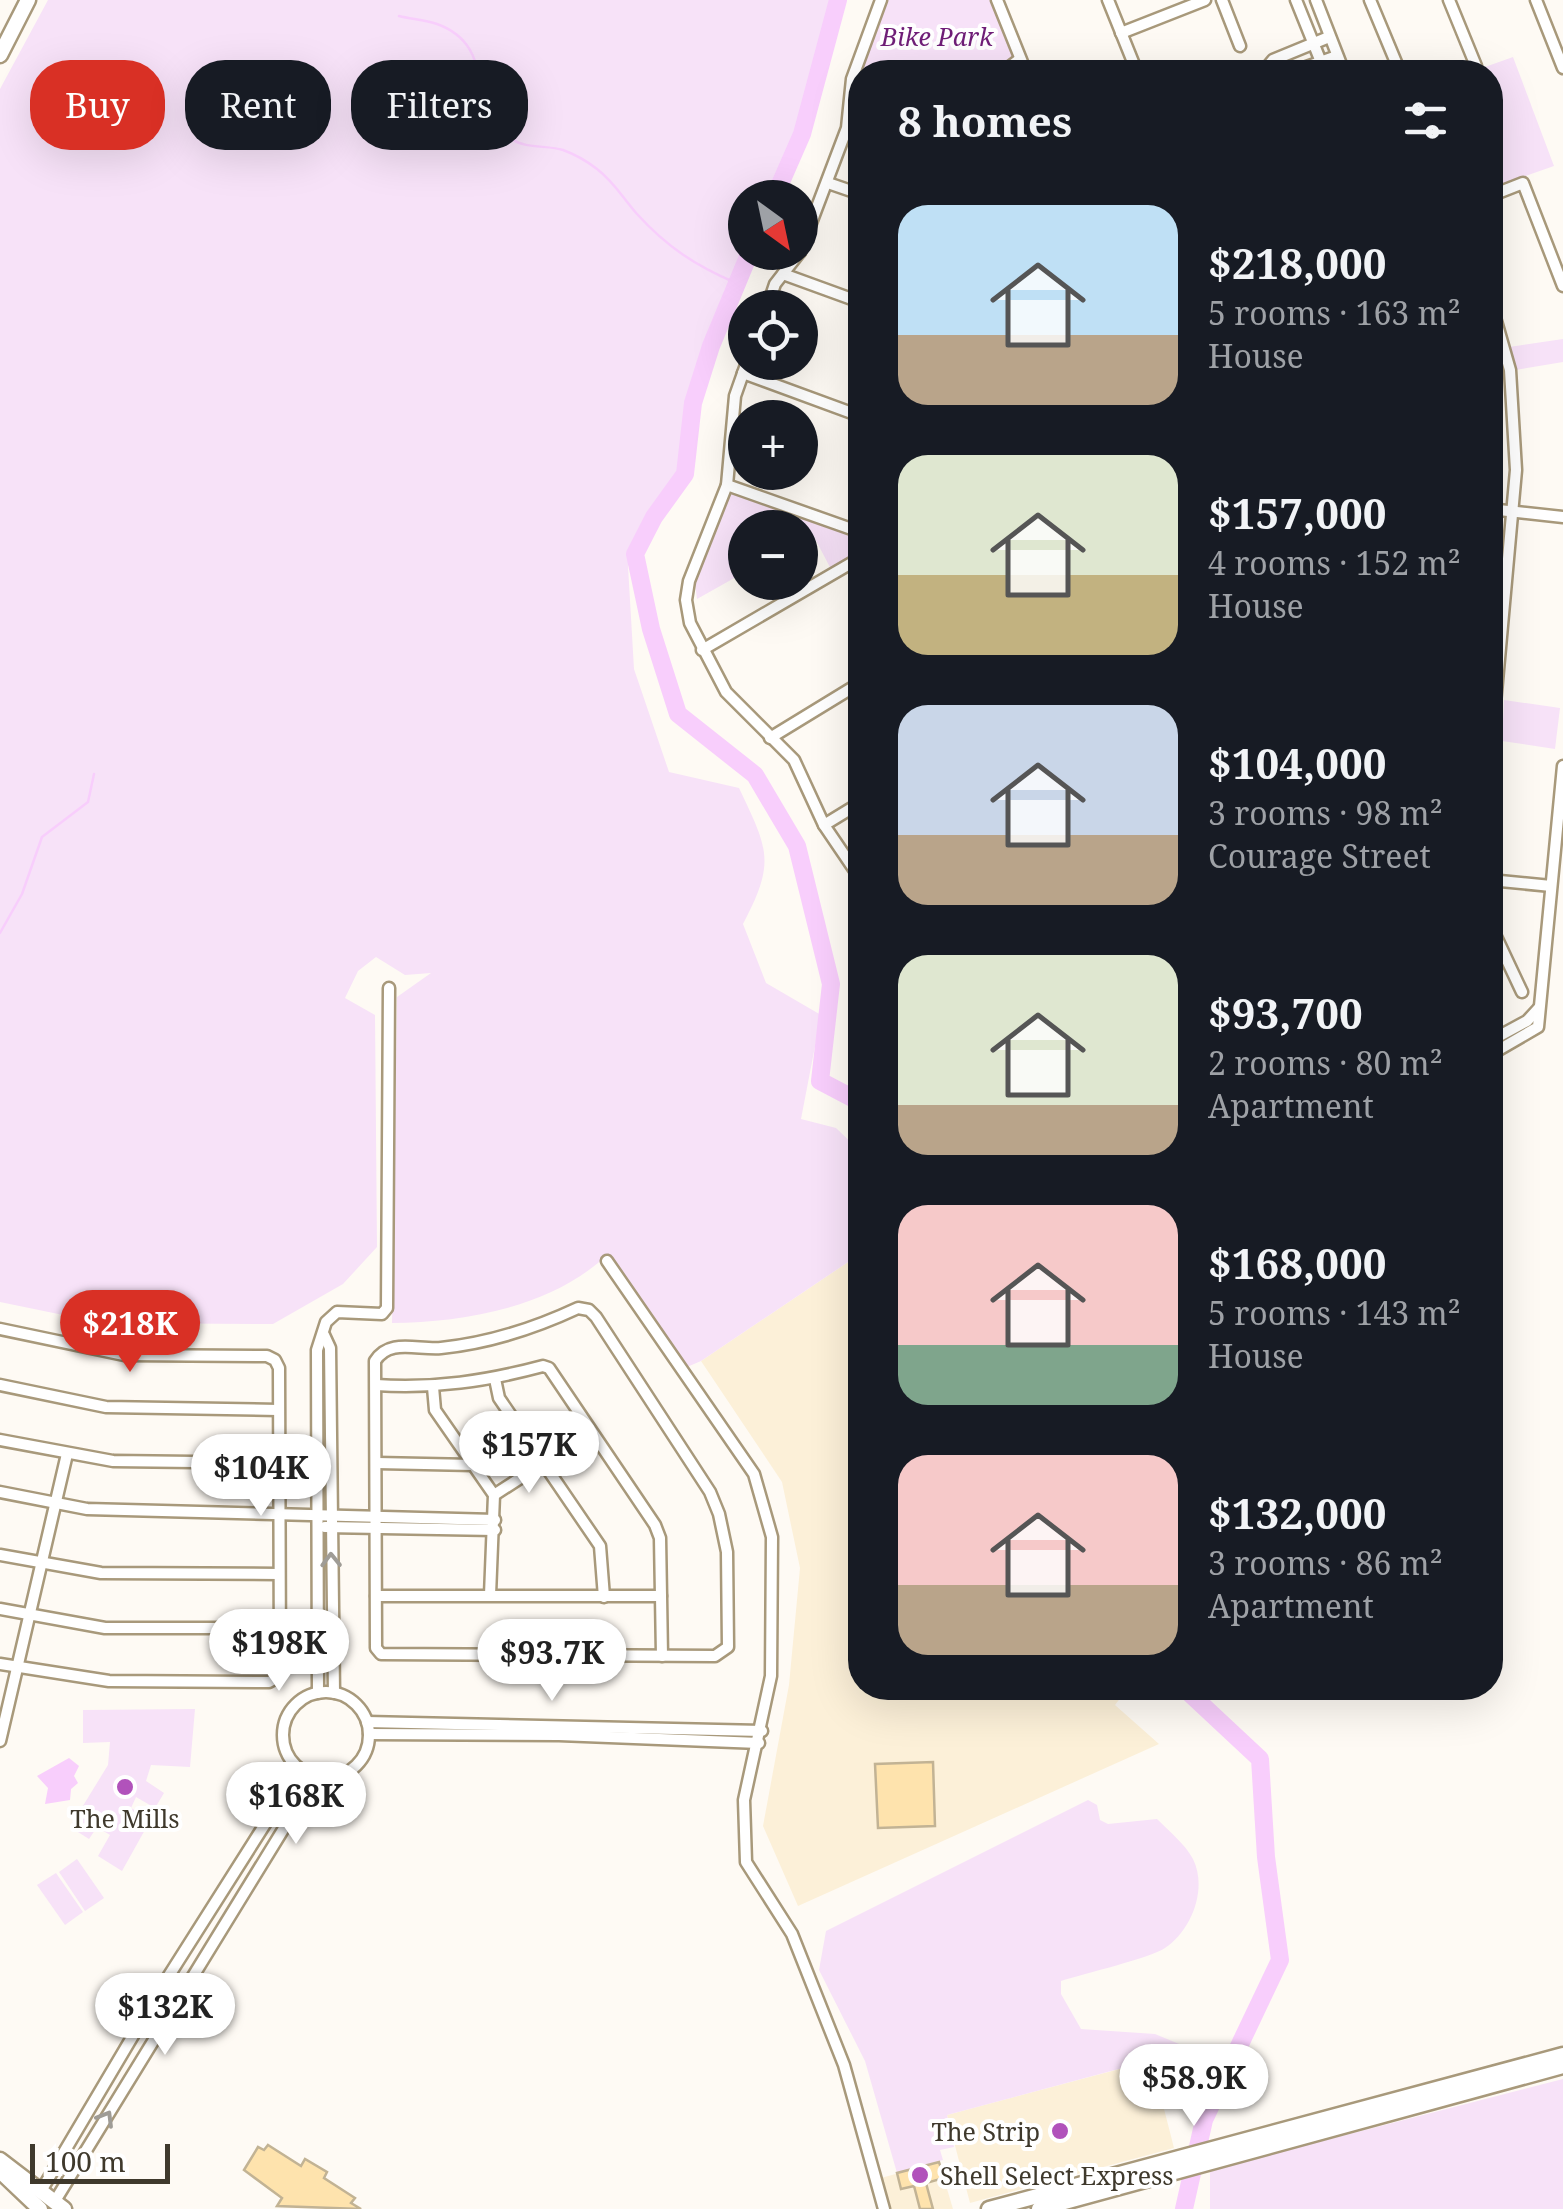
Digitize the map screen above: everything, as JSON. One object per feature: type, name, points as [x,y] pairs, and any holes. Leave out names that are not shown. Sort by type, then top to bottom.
[{"type":"street","points":[[0,55],[28,0]]},
{"type":"street","points":[[862,60],[881,0]]},
{"type":"street","points":[[996,0],[1020,59]]},
{"type":"street","points":[[1108,0],[1132,60]]},
{"type":"street","points":[[1121,32],[1205,0]]},
{"type":"street","points":[[1222,0],[1240,46]]},
{"type":"street","points":[[1296,0],[1319,60]]},
{"type":"street","points":[[1316,0],[1338,60]]},
{"type":"street","points":[[1370,0],[1395,60]]},
{"type":"street","points":[[1450,0],[1474,60]]},
{"type":"street","points":[[1536,0],[1563,68]]},
{"type":"street","points":[[1550,37],[1563,33]]},
{"type":"street","points":[[1273,60],[1329,37]]},
{"type":"street","points":[[1331,60],[1336,56]]},
{"type":"street","points":[[818,208],[848,119]]},
{"type":"street","points":[[1503,190],[1524,183],[1563,286]]},
{"type":"street","points":[[828,184],[848,190]]},
{"type":"street","points":[[775,290],[786,270]]},
{"type":"street","points":[[783,274],[848,298]]},
{"type":"street","points":[[1503,346],[1510,370],[1516,470],[1503,619]]},
{"type":"street","points":[[774,380],[848,411]]},
{"type":"street","points":[[728,485],[689,581],[686,600],[690,623],[726,692],[794,760],[824,825],[848,860]]},
{"type":"street","points":[[742,490],[848,528]]},
{"type":"street","points":[[1503,511],[1563,517]]},
{"type":"street","points":[[702,650],[848,565]]},
{"type":"street","points":[[770,738],[848,691]]},
{"type":"street","points":[[1503,1040],[1538,1026],[1563,766]]},
{"type":"street","points":[[824,825],[848,810]]},
{"type":"street","points":[[1503,881],[1551,886]]},
{"type":"street","points":[[1503,952],[1522,992]]},
{"type":"street","points":[[334,1692],[317,1350],[326,1322],[337,1312],[382,1314],[388,1308],[389,988]]},
{"type":"street","points":[[607,1261],[754,1474],[772,1537],[771,1676],[761,1737],[744,1800],[746,1862],[792,1934],[844,2064],[884,2209]]},
{"type":"street","points":[[578,1308],[589,1310],[710,1492],[724,1535],[728,1647],[715,1656],[381,1654],[376,1648],[377,1464],[374,1361],[391,1347],[435,1348],[485,1342],[534,1328],[578,1308]]},
{"type":"street","points":[[0,1329],[124,1355],[267,1356],[275,1360],[279,1368],[281,1514],[280,1670],[276,1678],[268,1682],[109,1681],[0,1664]]},
{"type":"street","points":[[376,1386],[434,1387],[542,1366],[550,1368],[655,1525],[660,1538],[662,1656]]},
{"type":"street","points":[[495,1378],[499,1398],[600,1546],[604,1597]]},
{"type":"street","points":[[0,1384],[106,1407],[278,1410]]},
{"type":"street","points":[[434,1387],[435,1410],[494,1496],[490,1596]]},
{"type":"street","points":[[0,1440],[114,1462],[279,1463]]},
{"type":"street","points":[[0,1740],[67,1454]]},
{"type":"street","points":[[377,1464],[473,1465]]},
{"type":"street","points":[[494,1496],[542,1464]]},
{"type":"street","points":[[0,1492],[86,1509],[281,1514],[376,1528],[495,1525]]},
{"type":"street","points":[[325,1522],[376,1515],[495,1525]]},
{"type":"street","points":[[318,1693],[325,1522]]},
{"type":"street","points":[[0,1554],[101,1573],[280,1574]]},
{"type":"street","points":[[376,1596],[661,1596]]},
{"type":"street","points":[[0,1609],[105,1628],[279,1628]]},
{"type":"street","points":[[334,1692],[348,1698],[368,1728],[367,1749],[346,1773],[316,1776],[300,1769],[289,1756],[284,1725],[302,1699],[334,1692]]},
{"type":"street","points":[[368,1728],[761,1737]]},
{"type":"street","points":[[36,2203],[300,1769]]},
{"type":"street","points":[[0,2172],[36,2203],[57,2206],[316,1776]]},
{"type":"street","points":[[240,1866],[255,1876]]},
{"type":"street","points":[[220,1897],[236,1906]]},
{"type":"street","points":[[1226,2150],[1563,2055]]},
{"type":"street","points":[[988,2209],[1563,2066]]},
{"type":"street","points":[[0,2160],[36,2203]]},
{"type":"street","points":[[1039,2209],[1151,2170]]},
{"type":"shaded area","points":[[848,1262],[848,1700],[1119,1700],[1115,1705],[1159,1744],[798,1906],[763,1826],[789,1685],[800,1568],[782,1482],[701,1361]]},
{"type":"shaded area","points":[[69,1758],[79,1766],[74,1776],[78,1783],[71,1789],[70,1800],[45,1804],[48,1788],[37,1776]]},
{"type":"shaded area","name":"The Strip","points":[[1127,2067],[1149,2077],[1152,2086],[1175,2080],[1179,2096],[1162,2101],[1174,2148],[970,2203],[947,2115]]},
{"type":"shaded area","points":[[939,2162],[953,2209],[890,2209],[881,2178]]},
{"type":"green space","points":[[48,0],[838,0],[802,134],[782,180],[728,180],[728,270],[743,270],[734,290],[728,290],[728,305],[693,403],[685,474],[654,517],[628,566],[634,669],[669,772],[739,788],[762,841],[764,856],[760,885],[743,924],[766,983],[821,1015],[801,1119],[836,1128],[848,1140],[848,1262],[687,1367],[608,1254],[561,1287],[507,1308],[449,1319],[392,1323],[397,997],[431,973],[405,975],[376,957],[358,971],[345,998],[375,1015],[377,1247],[343,1284],[273,1324],[102,1323],[0,1302],[0,89]]},
{"type":"green space","name":"Bike Park","points":[[888,0],[990,0],[1012,56],[1007,60],[866,60]]},
{"type":"green space","points":[[1513,57],[1554,166],[1503,184],[1503,61]]},
{"type":"green space","points":[[1563,339],[1563,362],[1515,370],[1509,347]]},
{"type":"green space","points":[[731,492],[784,510],[728,510],[728,582],[697,599],[695,583]]},
{"type":"green space","points":[[818,522],[848,532],[848,562],[832,571],[818,544]]},
{"type":"green space","points":[[1504,700],[1560,708],[1555,749],[1503,741]]},
{"type":"green space","name":"The Mills","points":[[195,1709],[190,1767],[151,1765],[146,1781],[164,1793],[155,1808],[136,1797],[131,1808],[151,1819],[122,1871],[98,1856],[110,1835],[97,1827],[89,1839],[70,1827],[108,1765],[110,1742],[83,1743],[83,1710]]},
{"type":"green space","points":[[1088,1800],[1097,1805],[1100,1820],[1108,1824],[1157,1819],[1193,1859],[1198,1896],[1189,1920],[1165,1948],[1061,1981],[1061,1994],[1081,2029],[1155,2034],[1184,2046],[1194,2074],[1151,2086],[1149,2078],[1131,2082],[1126,2067],[947,2115],[954,2147],[940,2150],[943,2160],[897,2173],[865,2061],[819,1970],[826,1931]]},
{"type":"green space","points":[[77,1859],[104,1898],[85,1911],[59,1872]]},
{"type":"green space","points":[[56,1873],[83,1912],[65,1925],[37,1885]]},
{"type":"green space","points":[[1563,2079],[1563,2209],[1210,2209],[1210,2170]]},
{"type":"building","points":[[933,1762],[935,1826],[878,1828],[875,1764]]},
{"type":"building","points":[[268,2145],[301,2166],[305,2159],[327,2172],[324,2178],[355,2198],[351,2203],[361,2209],[277,2206],[282,2198],[244,2170],[258,2147],[264,2150]]},
{"type":"building","name":"Shell Select Express","points":[[939,2162],[944,2178],[926,2183],[933,2209],[920,2209],[914,2186],[901,2189],[897,2173]]},
{"type":"waterway","points":[[782,180],[802,134],[838,0]]},
{"type":"waterway","points":[[399,16],[437,24],[456,34],[468,47],[489,111],[512,139],[563,150],[589,164],[671,246],[736,283]]},
{"type":"waterway","points":[[743,270],[711,346],[693,403],[685,474],[654,517],[635,554],[651,629],[678,714],[755,775],[797,846],[831,984],[820,1081],[848,1096]]},
{"type":"waterway","points":[[0,933],[22,894],[42,837],[88,802],[94,774]]},
{"type":"waterway","points":[[1184,2209],[1204,2120],[1280,1960],[1266,1857],[1260,1759],[1197,1700]]},
{"type":"place","name":"The Mills","points":[[125,1787]]},
{"type":"place","name":"The Strip","points":[[1060,2131]]},
{"type":"place","name":"Shell Select Express","points":[[920,2175]]}]
